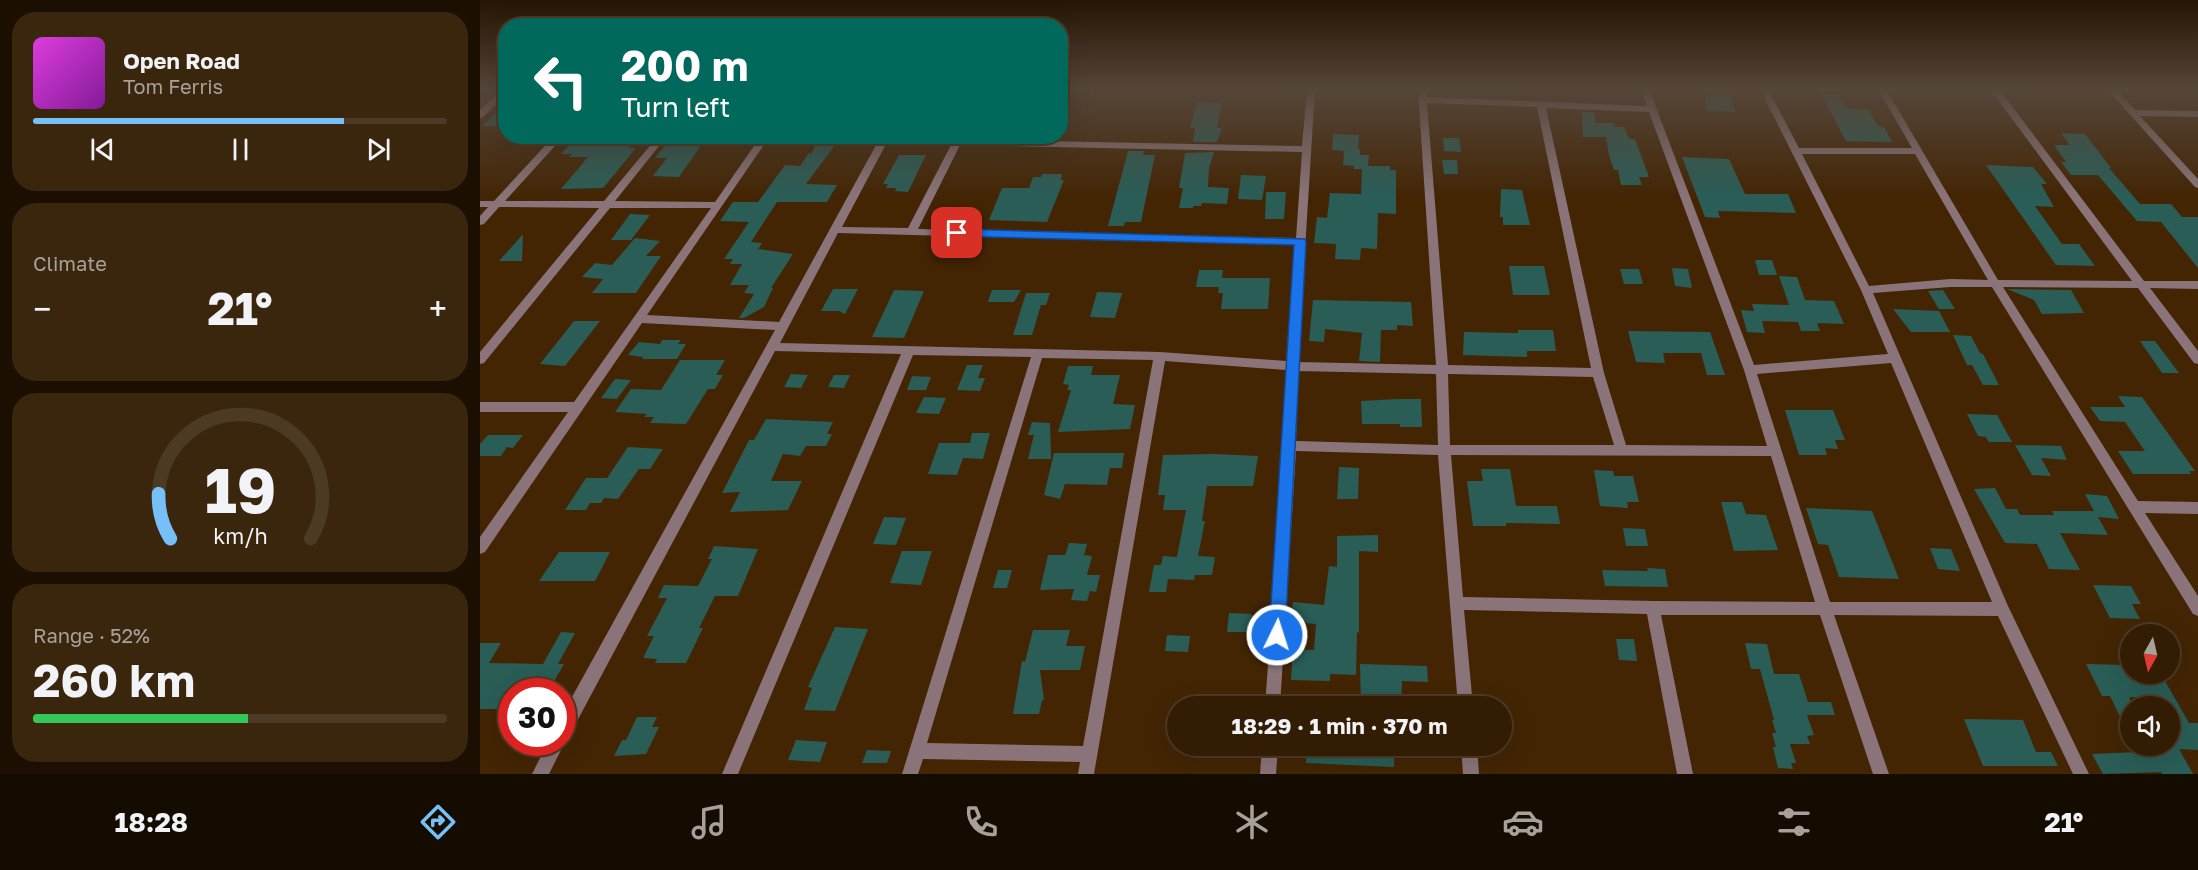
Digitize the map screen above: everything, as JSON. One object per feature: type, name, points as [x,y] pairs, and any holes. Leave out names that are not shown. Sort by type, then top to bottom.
[{"type":"street","points":[[1273,696],[1309,125]]},
{"type":"street","points":[[1425,125],[1442,370],[1444,450],[1464,696]]},
{"type":"street","points":[[1545,125],[1598,373],[1622,452]]},
{"type":"street","points":[[1658,125],[1750,369],[1825,610],[1881,774]]},
{"type":"street","points":[[1783,125],[1866,290],[2002,609],[2080,774]]},
{"type":"street","points":[[1903,125],[1995,283],[2198,609]]},
{"type":"street","points":[[2021,125],[2198,360]]},
{"type":"street","points":[[2144,125],[2198,185]]},
{"type":"street","points":[[480,222],[553,144]]},
{"type":"street","points":[[480,360],[656,144]]},
{"type":"street","points":[[480,548],[760,144]]},
{"type":"street","points":[[576,706],[882,144]]},
{"type":"street","points":[[911,232],[956,144]]},
{"type":"street","points":[[1057,144],[1307,149]]},
{"type":"street","points":[[1796,151],[1918,151]]},
{"type":"street","points":[[480,204],[717,205]]},
{"type":"street","points":[[836,230],[1300,242]]},
{"type":"street","points":[[1866,290],[1950,283],[2198,285]]},
{"type":"street","points":[[638,319],[782,326]]},
{"type":"street","points":[[772,347],[1160,356],[1292,366],[1598,373]]},
{"type":"street","points":[[730,774],[909,350]]},
{"type":"street","points":[[910,774],[1038,353]]},
{"type":"street","points":[[1086,774],[1160,356]]},
{"type":"street","points":[[1750,369],[1896,358]]},
{"type":"street","points":[[480,407],[578,407]]},
{"type":"street","points":[[1290,446],[1622,452],[1774,450]]},
{"type":"street","points":[[2134,507],[2198,508]]},
{"type":"street","points":[[1456,603],[1825,610],[2002,609]]},
{"type":"street","points":[[1653,608],[1685,774]]},
{"type":"street","points":[[917,752],[1089,754]]},
{"type":"street","points":[[540,774],[550,756]]},
{"type":"street","points":[[1268,774],[1269,756]]},
{"type":"street","points":[[1470,756],[1471,774]]},
{"type":"building","points":[[1191,125],[1218,125],[1217,128],[1222,128],[1217,142],[1193,142],[1195,128],[1190,128]]},
{"type":"building","points":[[1583,125],[1624,127],[1629,139],[1635,139],[1649,177],[1639,177],[1642,185],[1621,185],[1618,170],[1614,170],[1609,155],[1606,137],[1583,137]]},
{"type":"building","points":[[1838,125],[1884,127],[1892,142],[1846,141]]},
{"type":"building","points":[[2061,133],[2085,134],[2111,168],[2109,168],[2140,204],[2171,204],[2182,217],[2198,217],[2198,268],[2161,222],[2137,221],[2098,175],[2071,175],[2061,162],[2066,162],[2054,145],[2070,145]]},
{"type":"building","points":[[1333,134],[1359,135],[1358,149],[1360,149],[1360,155],[1369,155],[1368,166],[1390,166],[1390,170],[1396,170],[1396,214],[1378,213],[1377,249],[1361,248],[1360,260],[1335,259],[1336,244],[1314,243],[1317,217],[1327,218],[1330,193],[1361,194],[1362,169],[1343,165],[1344,151],[1332,150]]},
{"type":"building","points":[[1443,138],[1459,138],[1461,152],[1444,151]]},
{"type":"building","points":[[570,144],[632,144],[629,148],[636,148],[603,188],[561,189],[588,157],[569,157],[572,154],[561,154]]},
{"type":"building","points":[[666,144],[702,144],[679,177],[653,176],[667,158],[655,158]]},
{"type":"building","points":[[816,144],[835,145],[806,184],[837,185],[827,202],[777,202],[751,242],[762,243],[758,249],[793,254],[771,288],[773,288],[764,307],[744,318],[739,318],[754,294],[744,293],[749,285],[730,285],[742,264],[730,264],[733,259],[724,259],[749,222],[720,221],[733,202],[758,202],[785,165],[800,166],[809,153],[811,154]]},
{"type":"building","points":[[1128,151],[1144,151],[1143,155],[1155,155],[1141,222],[1125,222],[1124,226],[1108,226]]},
{"type":"building","points":[[1214,152],[1209,168],[1208,187],[1229,188],[1227,204],[1202,203],[1201,206],[1193,206],[1193,208],[1179,208],[1183,188],[1179,188],[1185,153]]},
{"type":"building","points":[[899,155],[926,155],[908,192],[895,191],[896,188],[886,188],[888,184],[883,184]]},
{"type":"building","points":[[1682,157],[1729,159],[1745,194],[1788,194],[1796,213],[1718,211],[1720,218],[1705,217]]},
{"type":"building","points":[[1442,160],[1457,160],[1458,174],[1444,174]]},
{"type":"building","points":[[1986,165],[2033,167],[2047,184],[2041,184],[2054,207],[2035,206],[2062,244],[2079,244],[2095,266],[2056,265]]},
{"type":"building","points":[[1042,174],[1062,174],[1061,180],[1064,180],[1047,222],[989,220],[1002,188],[1029,188],[1033,177],[1041,177]]},
{"type":"building","points":[[1241,175],[1266,176],[1262,200],[1238,199]]},
{"type":"building","points":[[1501,189],[1522,190],[1530,225],[1503,225],[1503,217],[1500,217]]},
{"type":"building","points":[[1266,192],[1286,192],[1284,219],[1265,219]]},
{"type":"building","points":[[630,214],[650,215],[631,240],[611,240]]},
{"type":"building","points":[[523,234],[522,261],[499,261]]},
{"type":"building","points":[[635,238],[660,241],[646,256],[661,256],[636,293],[592,293],[603,279],[582,277],[595,263],[612,265]]},
{"type":"building","points":[[1755,260],[1772,260],[1777,275],[1759,275]]},
{"type":"building","points":[[1509,266],[1544,266],[1550,295],[1513,295]]},
{"type":"building","points":[[1672,268],[1688,269],[1692,288],[1675,286]]},
{"type":"building","points":[[1620,269],[1639,269],[1643,284],[1624,284]]},
{"type":"building","points":[[1199,270],[1223,270],[1222,278],[1270,278],[1268,309],[1221,309],[1223,293],[1218,293],[1219,287],[1196,287]]},
{"type":"building","points":[[1779,276],[1797,277],[1805,300],[1834,301],[1844,324],[1817,323],[1820,331],[1801,331],[1798,322],[1762,321],[1765,333],[1747,332],[1741,310],[1754,311],[1752,304],[1789,305]]},
{"type":"building","points":[[833,289],[858,289],[845,314],[839,311],[821,311]]},
{"type":"building","points":[[2007,289],[2071,290],[2084,313],[2042,314],[2034,300]]},
{"type":"building","points":[[894,290],[924,291],[904,338],[872,337]]},
{"type":"building","points":[[992,290],[1021,290],[1014,302],[988,302]]},
{"type":"building","points":[[1943,290],[1955,309],[1939,309],[1928,291]]},
{"type":"building","points":[[1097,292],[1122,293],[1115,318],[1090,317]]},
{"type":"building","points":[[1026,293],[1050,293],[1046,305],[1041,305],[1032,335],[1013,335]]},
{"type":"building","points":[[1313,300],[1411,302],[1413,326],[1397,325],[1397,330],[1381,330],[1380,362],[1359,361],[1362,333],[1325,329],[1324,342],[1309,341]]},
{"type":"building","points":[[1893,309],[1939,311],[1950,332],[1911,332]]},
{"type":"building","points":[[574,321],[600,321],[565,366],[540,364]]},
{"type":"building","points":[[1518,330],[1553,330],[1556,351],[1527,351],[1527,357],[1463,355],[1464,332],[1518,333]]},
{"type":"building","points":[[1628,331],[1710,332],[1725,375],[1707,375],[1701,353],[1663,353],[1665,363],[1636,362]]},
{"type":"building","points":[[1953,335],[1971,336],[1999,385],[1983,385],[1972,365],[1967,365]]},
{"type":"building","points":[[662,340],[681,340],[678,344],[686,344],[677,359],[642,359],[643,357],[628,355],[639,342],[660,344]]},
{"type":"building","points":[[2140,341],[2155,341],[2179,373],[2162,373]]},
{"type":"building","points":[[680,360],[725,360],[716,375],[723,375],[715,389],[708,389],[686,424],[650,423],[654,417],[644,417],[647,414],[615,412],[631,389],[661,390]]},
{"type":"building","points":[[967,365],[983,365],[978,378],[985,378],[980,391],[957,390]]},
{"type":"building","points":[[1068,366],[1093,366],[1091,375],[1120,375],[1113,404],[1135,405],[1130,429],[1058,432],[1071,390],[1067,390],[1069,385],[1063,384]]},
{"type":"building","points":[[791,374],[808,375],[801,388],[784,387]]},
{"type":"building","points":[[834,375],[850,375],[844,388],[828,387]]},
{"type":"building","points":[[912,376],[931,377],[926,390],[907,390]]},
{"type":"building","points":[[615,379],[631,380],[617,399],[601,398]]},
{"type":"building","points":[[2118,396],[2142,397],[2195,471],[2189,471],[2191,474],[2133,474],[2118,451],[2145,451],[2125,422],[2100,421],[2090,407],[2125,407]]},
{"type":"building","points":[[924,397],[946,398],[939,414],[916,413]]},
{"type":"building","points":[[1421,399],[1422,427],[1400,427],[1400,424],[1362,424],[1361,401]]},
{"type":"building","points":[[1785,410],[1833,410],[1845,440],[1835,440],[1838,449],[1825,448],[1827,455],[1799,455]]},
{"type":"building","points":[[1967,414],[1997,415],[2012,442],[1989,442],[1986,437],[1978,436]]},
{"type":"building","points":[[766,419],[833,422],[827,434],[832,434],[826,446],[806,446],[800,456],[783,454],[771,481],[802,481],[788,510],[730,512],[740,492],[722,493],[749,440],[754,440]]},
{"type":"building","points":[[1032,422],[1050,423],[1051,459],[1028,459],[1034,435],[1028,435]]},
{"type":"building","points":[[972,433],[990,433],[983,459],[963,458],[957,475],[928,474],[939,443],[970,443]]},
{"type":"building","points":[[488,435],[523,435],[513,448],[507,447],[501,456],[480,456],[480,444]]},
{"type":"building","points":[[2015,445],[2061,446],[2067,460],[2041,458],[2051,476],[2032,475]]},
{"type":"building","points":[[628,447],[663,449],[650,469],[639,469],[618,499],[604,498],[601,503],[590,503],[586,510],[565,510],[586,478],[607,478]]},
{"type":"building","points":[[1054,453],[1124,453],[1122,468],[1110,468],[1107,485],[1065,484],[1060,499],[1044,495]]},
{"type":"building","points":[[1163,455],[1258,456],[1253,486],[1207,486],[1202,521],[1205,521],[1198,556],[1215,557],[1212,575],[1195,575],[1194,580],[1168,579],[1166,592],[1149,592],[1154,565],[1161,565],[1163,556],[1177,557],[1186,510],[1163,510],[1165,495],[1158,495]]},
{"type":"building","points":[[1339,467],[1359,468],[1358,499],[1337,499]]},
{"type":"building","points":[[1481,469],[1510,469],[1516,506],[1557,506],[1560,524],[1506,523],[1506,526],[1473,526],[1467,481],[1483,481]]},
{"type":"building","points":[[1594,470],[1613,471],[1614,476],[1633,476],[1639,502],[1627,502],[1628,508],[1600,506]]},
{"type":"building","points":[[1995,488],[2006,509],[2017,509],[2020,515],[2054,515],[2052,511],[2094,511],[2085,494],[2107,496],[2119,519],[2098,517],[2108,535],[2060,533],[2080,570],[2049,569],[2037,544],[2005,543],[1974,489]]},
{"type":"building","points":[[1721,502],[1742,502],[1746,514],[1766,515],[1778,550],[1734,551]]},
{"type":"building","points":[[1806,508],[1872,511],[1899,579],[1839,577],[1828,545],[1818,544]]},
{"type":"building","points":[[884,517],[906,518],[896,545],[873,544]]},
{"type":"building","points":[[1623,528],[1645,529],[1648,546],[1626,546]]},
{"type":"building","points":[[1378,535],[1378,552],[1359,551],[1359,633],[1357,632],[1356,675],[1330,674],[1330,681],[1291,680],[1293,649],[1314,650],[1316,624],[1290,622],[1293,602],[1324,605],[1329,566],[1337,567],[1337,536]]},
{"type":"building","points":[[1069,543],[1087,544],[1084,555],[1092,556],[1087,575],[1100,575],[1096,592],[1090,591],[1087,601],[1071,600],[1074,589],[1040,590],[1048,555],[1065,555]]},
{"type":"building","points":[[714,546],[758,549],[738,596],[715,596],[699,628],[703,628],[686,663],[655,663],[657,659],[643,658],[654,636],[647,636],[667,598],[658,598],[664,585],[698,586],[712,559],[708,559]]},
{"type":"building","points":[[1930,548],[1951,549],[1960,571],[1938,569]]},
{"type":"building","points":[[902,551],[932,551],[921,585],[890,583]]},
{"type":"building","points":[[559,552],[610,552],[595,581],[539,581]]},
{"type":"building","points":[[1647,568],[1665,569],[1668,587],[1605,586],[1602,570],[1648,571]]},
{"type":"building","points":[[998,570],[1012,570],[1007,588],[993,588]]},
{"type":"building","points":[[2093,585],[2131,586],[2141,604],[2132,604],[2140,619],[2110,618]]},
{"type":"building","points":[[1229,613],[1252,614],[1250,632],[1227,632]]},
{"type":"building","points":[[835,627],[868,629],[835,711],[804,710],[812,688],[808,687]]},
{"type":"building","points":[[1033,630],[1070,630],[1066,646],[1085,646],[1080,670],[1040,670],[1044,700],[1042,700],[1039,714],[1013,714],[1022,661],[1025,662]]},
{"type":"building","points":[[561,632],[575,633],[558,664],[564,664],[556,678],[498,678],[498,709],[480,709],[480,643],[501,643],[489,663],[543,664]]},
{"type":"building","points":[[1167,635],[1190,636],[1188,652],[1165,651]]},
{"type":"building","points":[[1616,639],[1634,639],[1637,661],[1619,660]]},
{"type":"building","points":[[1745,643],[1767,644],[1774,674],[1799,674],[1808,702],[1831,702],[1835,715],[1807,715],[1814,735],[1807,736],[1810,744],[1790,744],[1796,763],[1791,763],[1793,769],[1778,768],[1773,747],[1776,747],[1772,733],[1776,733],[1772,720],[1774,720],[1760,669],[1751,669]]},
{"type":"building","points":[[1360,664],[1427,666],[1428,682],[1402,681],[1401,696],[1361,696]]},
{"type":"building","points":[[2086,664],[2120,665],[2120,684],[2167,684],[2174,696],[2120,696],[2120,716],[2110,696],[2102,696]]},
{"type":"building","points":[[2180,707],[2189,723],[2198,723],[2198,750],[2180,749]]},
{"type":"building","points":[[637,717],[657,717],[652,727],[659,727],[646,754],[614,756],[622,740],[626,740]]},
{"type":"building","points":[[1964,719],[2023,720],[2036,752],[2051,752],[2058,766],[1983,766]]},
{"type":"building","points":[[796,740],[827,742],[820,762],[788,760]]},
{"type":"building","points":[[867,750],[891,751],[887,763],[862,763]]},
{"type":"building","points":[[2180,751],[2193,774],[2162,774],[2161,772],[2103,774],[2092,754],[2120,753],[2120,756],[2180,756]]},
{"type":"building","points":[[1306,756],[1394,756],[1394,767],[1306,763]]},
{"type":"route","points":[[957,233],[1300,242],[1292,366],[1290,446],[1277,635]]}]
